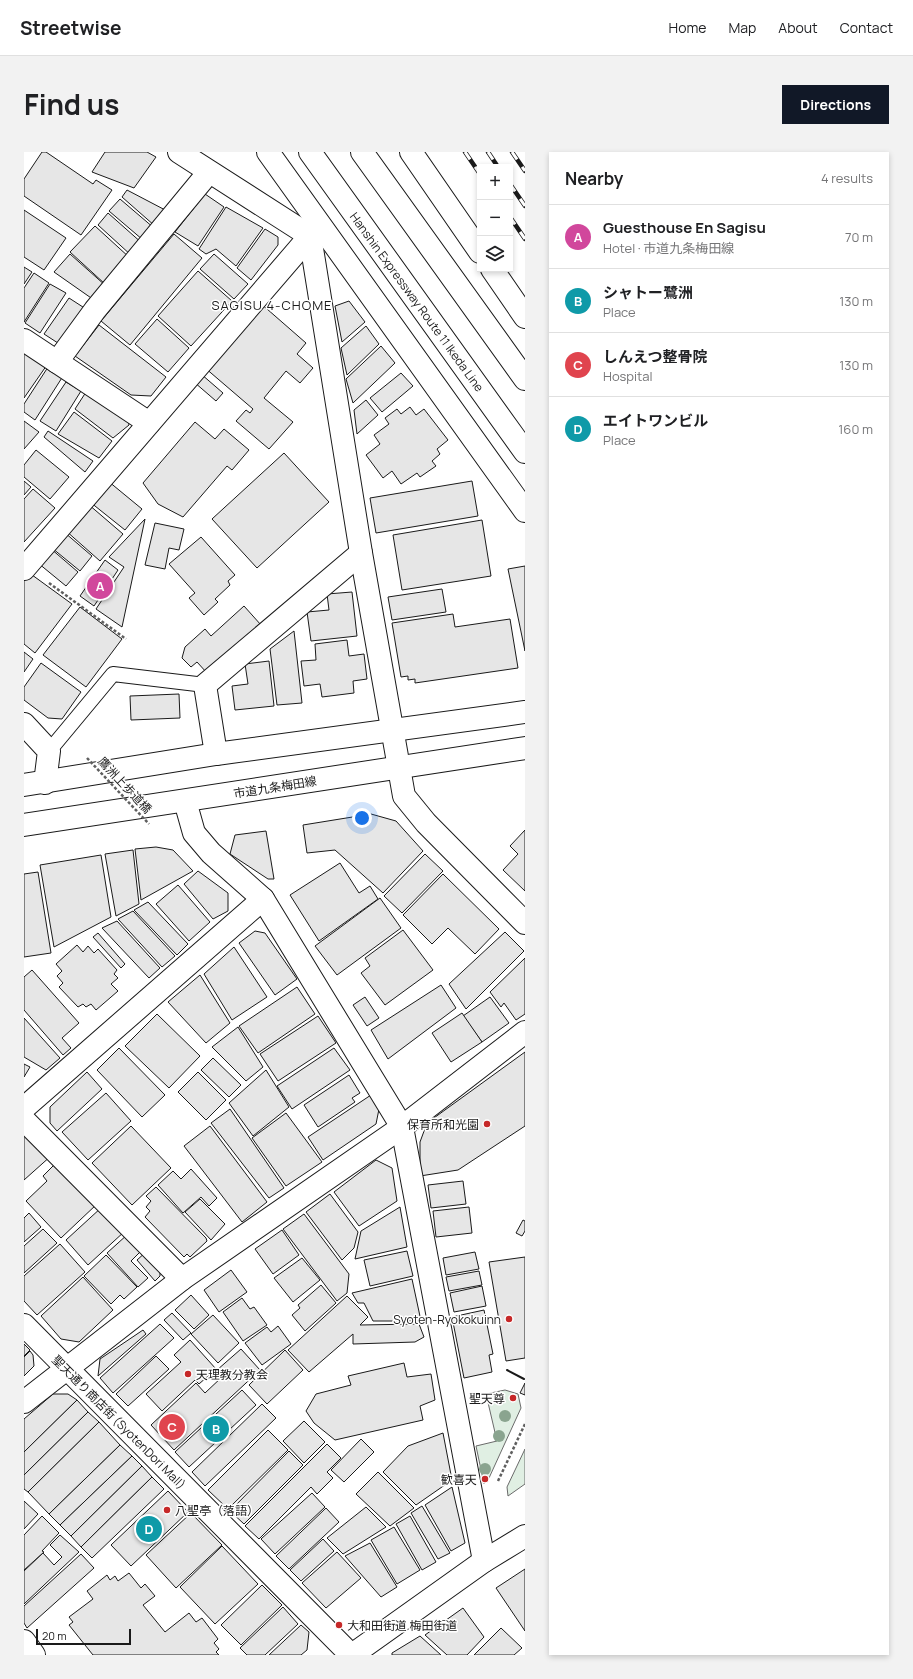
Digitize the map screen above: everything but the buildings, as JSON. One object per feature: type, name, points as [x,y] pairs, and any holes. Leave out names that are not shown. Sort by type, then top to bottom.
[{"type":"main road","points":[[178,152],[210,172],[315,231]]},
{"type":"main road","points":[[268,152],[315,231],[525,511]]},
{"type":"main road","name":"Hanshin Expressway Route 11 Ikeda Line","points":[[310,152],[525,452]]},
{"type":"main road","points":[[362,152],[525,379]]},
{"type":"main road","points":[[411,152],[477,248]]},
{"type":"main road","points":[[57,362],[95,310],[210,172]]},
{"type":"main road","points":[[25,568],[315,231]]},
{"type":"main road","points":[[315,231],[361,553],[404,796],[426,823],[525,923]]},
{"type":"main road","points":[[494,272],[525,317]]},
{"type":"main road","points":[[24,340],[149,424]]},
{"type":"main road","points":[[216,754],[205,685],[361,553]]},
{"type":"main road","points":[[34,784],[216,754],[525,712]]},
{"type":"main road","points":[[24,724],[49,751],[34,784]]},
{"type":"main road","name":"市道九条梅田線","points":[[24,825],[525,748]]},
{"type":"main road","points":[[184,801],[194,833],[211,853],[263,899],[402,1127],[484,1561]]},
{"type":"main road","points":[[24,1108],[263,899]]},
{"type":"main road","points":[[24,1402],[65,1368],[182,1279],[402,1127],[525,1032]]},
{"type":"main road","points":[[24,1120],[182,1279]]},
{"type":"main road","name":"聖天通り商店街 (SyotenDori Mall)","points":[[24,1325],[65,1368],[352,1655]]},
{"type":"main road","points":[[352,1655],[484,1561],[525,1536]]},
{"type":"main road","points":[[24,1641],[34,1655]]},
{"type":"lane","points":[[49,751],[112,674],[205,685]]},
{"type":"path","points":[[25,568],[126,639]]},
{"type":"path","name":"鷹洲上歩道橋","points":[[88,758],[149,824]]},
{"type":"path","points":[[495,1487],[525,1424]]},
{"type":"green space","points":[[505,1390],[518,1394],[521,1408],[489,1478],[484,1484],[476,1446],[497,1441],[486,1394]]},
{"type":"green space","points":[[525,1449],[525,1484],[508,1496],[507,1487]]},
{"type":"railway","points":[[465,152],[477,170]]},
{"type":"railway","points":[[488,152],[496,164]]},
{"type":"railway","points":[[512,152],[525,171]]},
{"type":"railway","points":[[513,188],[525,206]]},
{"type":"railway","points":[[513,221],[525,239]]},
{"type":"wall","points":[[507,1370],[524,1379]]},
{"type":"place","name":"Guesthouse En Sagisu","points":[[100,586]]},
{"type":"place","name":"保育所和光園","points":[[487,1124]]},
{"type":"place","name":"Syoten-Ryokokuinn","points":[[509,1319]]},
{"type":"place","name":"天理教分教会","points":[[188,1374]]},
{"type":"place","name":"聖天尊","points":[[513,1398]]},
{"type":"place","name":"しんえつ整骨院","points":[[172,1427]]},
{"type":"place","name":"シャトー鷺洲","points":[[216,1429]]},
{"type":"place","name":"歓喜天","points":[[485,1479]]},
{"type":"place","name":"八聖亭（落語）","points":[[167,1510]]},
{"type":"place","name":"エイトワンビル","points":[[149,1529]]},
{"type":"place","name":"大和田街道 梅田街道","points":[[339,1625]]},
{"type":"district","name":"SAGISU 4-CHOME","points":[[272,305]]}]
